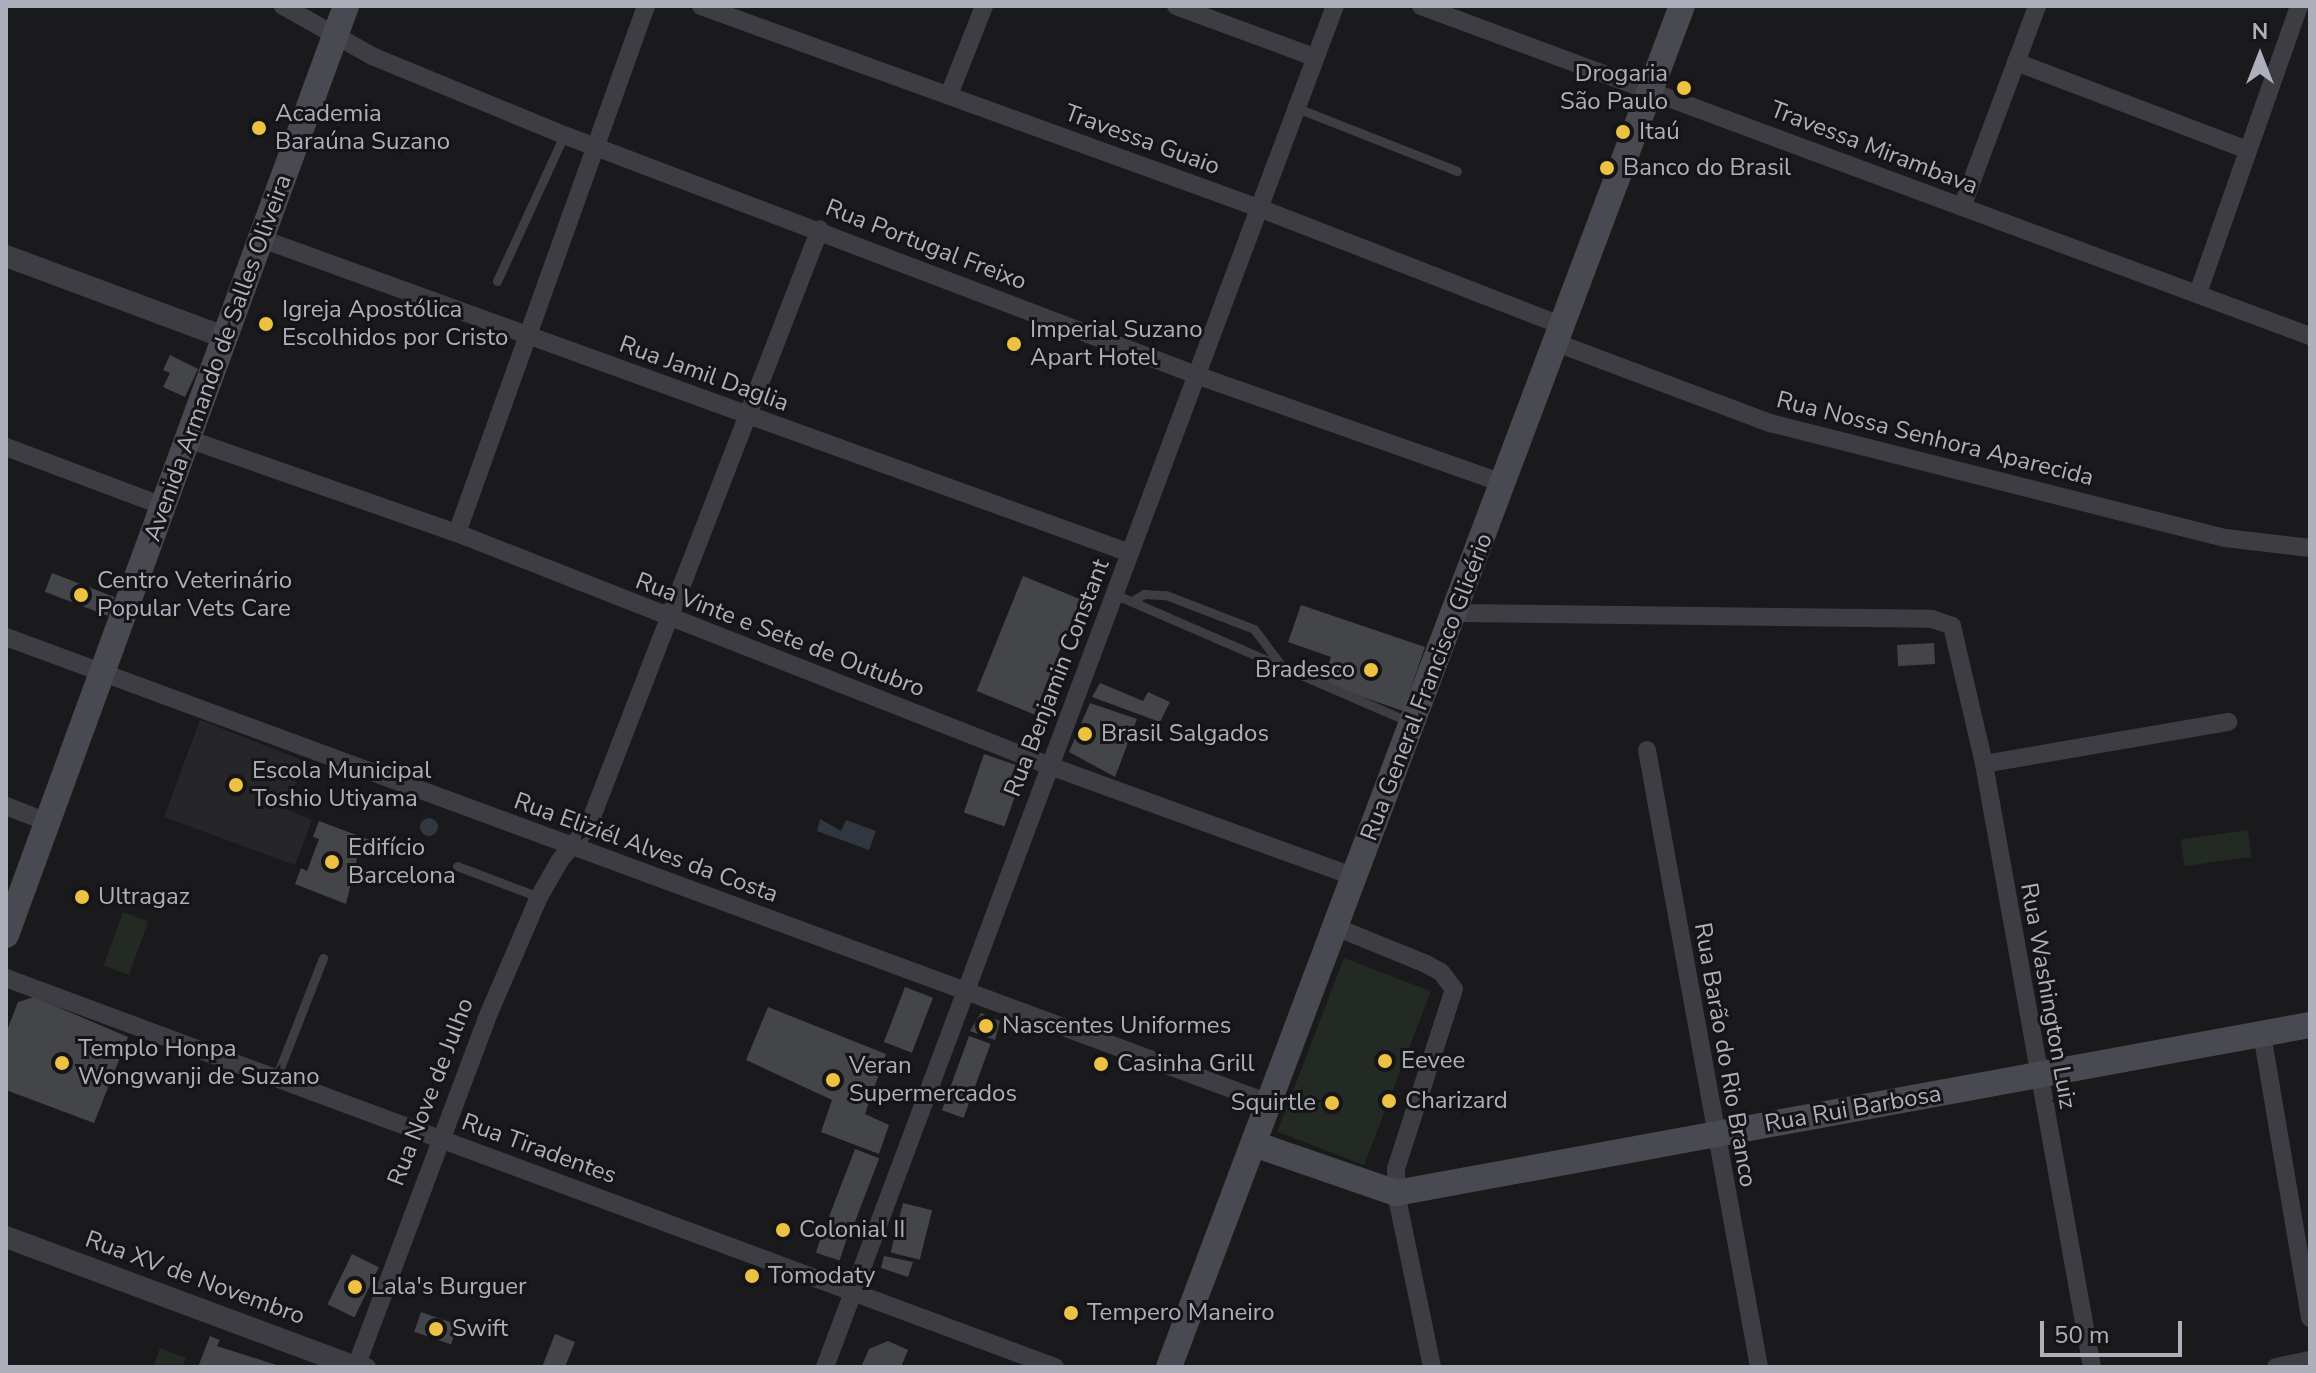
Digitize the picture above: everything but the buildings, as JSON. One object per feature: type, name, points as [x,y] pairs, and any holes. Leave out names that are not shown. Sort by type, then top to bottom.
[{"type":"main road","name":"Avenida Armando de Salles Oliveira","points":[[6,935],[346,6]]},
{"type":"main road","name":"Rua General Francisco Glicério","points":[[1169,1367],[1338,928],[1353,876],[1505,484],[1682,6]]},
{"type":"main road","name":"Rua Rui Barbosa","points":[[1396,1193],[2310,1025]]},
{"type":"main road","points":[[1254,1144],[1396,1193]]},
{"type":"street","name":"Rua Portugal Freixo","points":[[283,6],[372,56],[564,135],[820,229],[1196,375],[1505,484]]},
{"type":"street","points":[[457,533],[646,6]]},
{"type":"street","name":"Travessa Guaio","points":[[701,6],[1259,208],[1560,335]]},
{"type":"street","points":[[949,95],[984,6]]},
{"type":"street","points":[[1176,6],[1314,57]]},
{"type":"street","name":"Rua Benjamin Constant","points":[[825,1367],[1335,6]]},
{"type":"street","name":"Travessa Mirambava","points":[[1421,6],[2310,336]]},
{"type":"street","points":[[1962,207],[2037,6]]},
{"type":"street","points":[[2198,293],[2299,6]]},
{"type":"street","points":[[2016,62],[2248,150]]},
{"type":"street","name":"Rua Nove de Julho","points":[[360,1366],[440,1139],[539,897],[588,827],[745,414],[820,229]]},
{"type":"street","name":"Rua Jamil Daglia","points":[[262,239],[1130,553]]},
{"type":"street","points":[[6,256],[226,338]]},
{"type":"street","name":"Rua Nossa Senhora Aparecida","points":[[1560,335],[1770,423],[2225,538],[2303,547]]},
{"type":"street","name":"Rua Vinte e Sete de Outubro","points":[[188,439],[457,533],[1050,766],[1353,876]]},
{"type":"street","points":[[6,447],[163,506]]},
{"type":"street","name":"Rua Washington Luiz","points":[[1456,613],[1932,619],[1952,626],[1984,764],[2036,1075],[2092,1367]]},
{"type":"street","name":"Rua Eliziél Alves da Costa","points":[[6,637],[1269,1103]]},
{"type":"street","points":[[1984,764],[2228,722]]},
{"type":"street","name":"Rua Barão do Rio Branco","points":[[1647,750],[1713,1135],[1759,1367]]},
{"type":"street","points":[[6,806],[47,822]]},
{"type":"street","points":[[1338,928],[1434,968],[1454,989],[1401,1151],[1396,1193],[1432,1367]]},
{"type":"street","name":"Rua Tiradentes","points":[[6,978],[855,1289],[1055,1367]]},
{"type":"street","points":[[2262,1034],[2310,1318]]},
{"type":"street","name":"Rua XV de Novembro","points":[[6,1237],[360,1366]]},
{"type":"lane","points":[[1297,108],[1457,171]]},
{"type":"lane","points":[[497,281],[564,135]]},
{"type":"lane","points":[[1114,594],[1412,723]]},
{"type":"lane","points":[[1132,601],[1144,594],[1166,595],[1254,629],[1281,665]]},
{"type":"lane","points":[[457,866],[539,897]]},
{"type":"lane","points":[[276,1078],[323,958]]},
{"type":"shaded area","name":"Escola Municipal Toshio Utiyama","points":[[200,720],[304,761],[286,809],[312,820],[295,865],[164,817]]},
{"type":"shaded area","points":[[429,818],[438,827],[429,836],[420,827]]},
{"type":"shaded area","points":[[820,819],[841,831],[846,820],[876,831],[869,850],[817,831]]},
{"type":"shaded area","points":[[2248,830],[2252,857],[2184,866],[2181,839]]},
{"type":"shaded area","points":[[123,912],[148,921],[129,975],[104,966]]},
{"type":"shaded area","points":[[1344,958],[1431,991],[1364,1165],[1277,1132]]},
{"type":"shaded area","points":[[160,1348],[186,1358],[182,1367],[153,1367]]},
{"type":"place","name":"Drogaria São Paulo","points":[[1684,88]]},
{"type":"place","name":"Academia Baraúna Suzano","points":[[259,128]]},
{"type":"place","name":"Itaú","points":[[1623,132]]},
{"type":"place","name":"Banco do Brasil","points":[[1607,168]]},
{"type":"place","name":"Igreja Apostólica Escolhidos por Cristo","points":[[266,324]]},
{"type":"place","name":"Imperial Suzano Apart Hotel","points":[[1014,344]]},
{"type":"place","name":"Centro Veterinário Popular Vets Care","points":[[81,595]]},
{"type":"place","name":"Bradesco","points":[[1371,670]]},
{"type":"place","name":"Brasil Salgados","points":[[1085,734]]},
{"type":"place","name":"Escola Municipal Toshio Utiyama","points":[[236,785]]},
{"type":"place","name":"Edifício Barcelona","points":[[332,862]]},
{"type":"place","name":"Ultragaz","points":[[82,897]]},
{"type":"place","name":"Nascentes Uniformes","points":[[986,1026]]},
{"type":"place","name":"Eevee","points":[[1385,1061]]},
{"type":"place","name":"Templo Honpa Wongwanji de Suzano","points":[[62,1063]]},
{"type":"place","name":"Casinha Grill","points":[[1101,1064]]},
{"type":"place","name":"Veran Supermercados","points":[[833,1080]]},
{"type":"place","name":"Charizard","points":[[1389,1101]]},
{"type":"place","name":"Squirtle","points":[[1332,1103]]},
{"type":"place","name":"Colonial II","points":[[783,1230]]},
{"type":"place","name":"Tomodaty","points":[[752,1276]]},
{"type":"place","name":"Lala's Burguer","points":[[355,1287]]},
{"type":"place","name":"Tempero Maneiro","points":[[1071,1313]]},
{"type":"place","name":"Swift","points":[[436,1329]]}]
